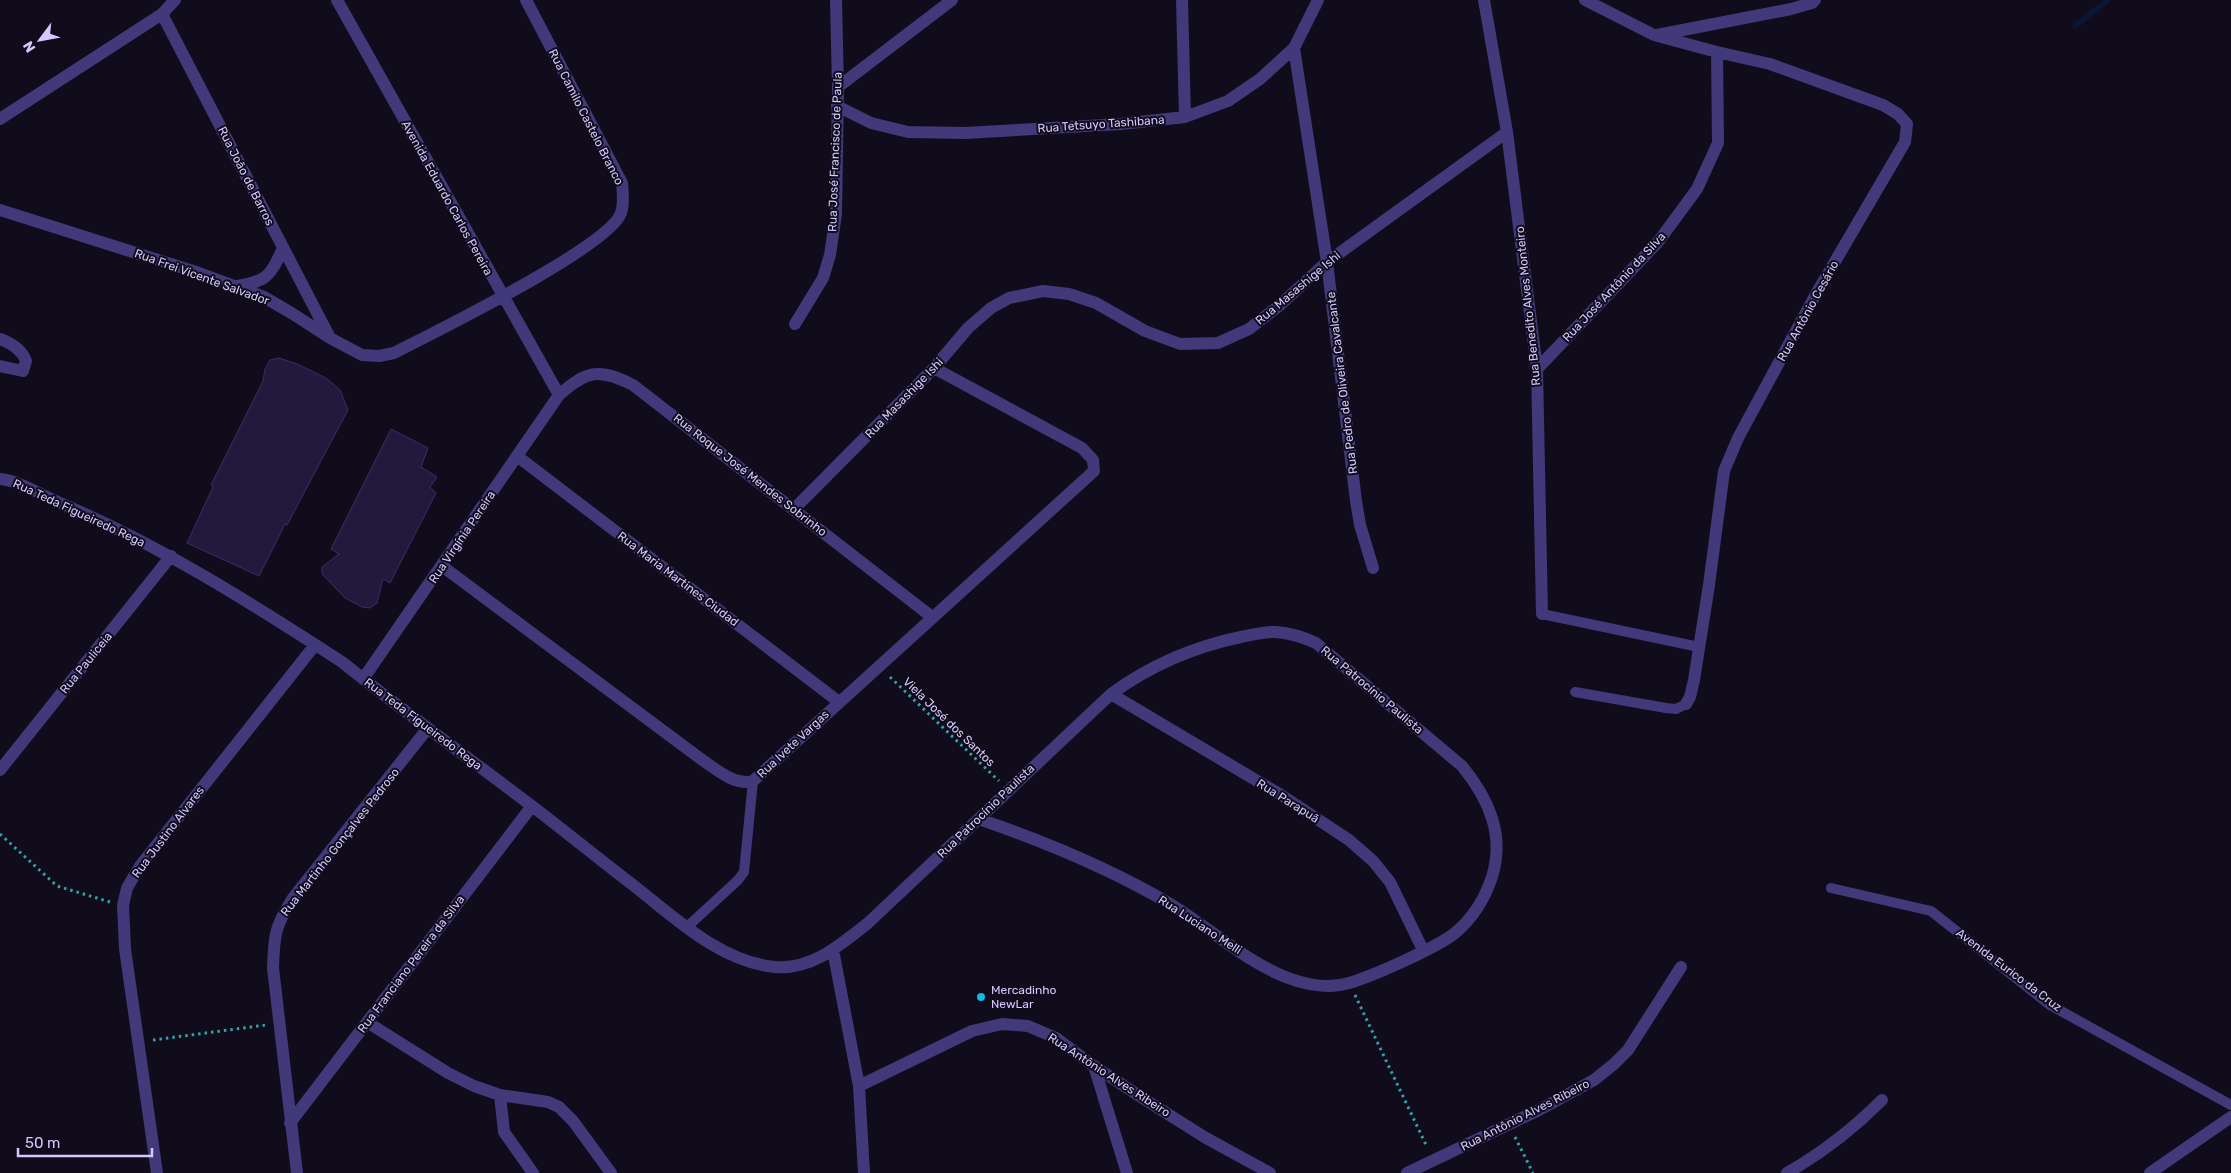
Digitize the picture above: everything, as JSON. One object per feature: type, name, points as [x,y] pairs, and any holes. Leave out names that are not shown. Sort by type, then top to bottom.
[{"type":"street","points":[[0,119],[162,14],[175,0]]},
{"type":"street","name":"Avenida Eduardo Carlos Pereira","points":[[337,0],[559,395]]},
{"type":"street","name":"Rua Camilo Castelo Branco","points":[[503,297],[589,244],[612,225],[621,214],[623,198],[622,183],[526,0]]},
{"type":"street","name":"Rua José Francisco de Paula","points":[[795,324],[823,278],[830,255],[836,214],[838,87],[836,0]]},
{"type":"street","points":[[838,87],[952,0]]},
{"type":"street","points":[[1182,0],[1185,117]]},
{"type":"street","name":"Rua Tetsuyo Tashibana","points":[[837,106],[871,123],[908,132],[975,132],[1121,124],[1185,117],[1228,101],[1260,79],[1294,48],[1318,0]]},
{"type":"street","name":"Rua Benedito Alves Monteiro","points":[[1484,0],[1507,132],[1537,369],[1542,614]]},
{"type":"street","points":[[1586,0],[1654,35],[1717,52]]},
{"type":"street","points":[[1654,35],[1791,9],[1812,3],[1815,0]]},
{"type":"street","name":"Rua João de Barros","points":[[162,14],[330,338]]},
{"type":"street","name":"Rua Pedro de Oliveira Cavalcante","points":[[1294,48],[1327,262],[1356,500],[1360,525],[1373,568]]},
{"type":"street","name":"Rua José Antônio da Silva","points":[[1537,369],[1658,242],[1697,189],[1718,142],[1717,52]]},
{"type":"street","name":"Rua Antônio Cesário","points":[[1686,704],[1690,697],[1699,647],[1724,471],[1738,438],[1816,294],[1905,142],[1907,124],[1898,114],[1883,105],[1770,64],[1717,52]]},
{"type":"street","name":"Rua Masashige Ishi","points":[[794,509],[934,368],[968,328],[991,308],[1009,298],[1043,291],[1069,294],[1096,303],[1145,331],[1180,344],[1218,343],[1249,330],[1280,305],[1327,262],[1507,132]]},
{"type":"street","name":"Rua Frei Vicente Salvador","points":[[0,210],[196,272],[264,297],[330,338],[362,355],[378,356],[394,353],[503,297]]},
{"type":"street","points":[[235,287],[261,281],[274,268],[283,248]]},
{"type":"street","points":[[0,339],[10,343],[26,361],[23,371],[0,366]]},
{"type":"street","name":"Rua Ivete Vargas","points":[[442,566],[701,759],[736,781],[745,783],[753,781],[1094,471],[1093,460],[1082,448],[934,368]]},
{"type":"street","name":"Rua Roque José Mendes Sobrinho","points":[[559,395],[576,380],[589,374],[601,373],[633,385],[932,617]]},
{"type":"street","name":"Rua Virgínia Pereira","points":[[363,679],[559,395]]},
{"type":"street","name":"Rua Maria Martines Ciudad","points":[[517,456],[839,702]]},
{"type":"street","name":"Rua Teda Figueiredo Rega","points":[[0,479],[95,518],[171,556],[315,645],[532,806],[687,927],[722,949],[747,961],[774,967],[792,967],[810,962],[833,950]]},
{"type":"street","name":"Rua Pauliceia","points":[[0,770],[171,556]]},
{"type":"street","name":"Rua Patrocínio Paulista","points":[[833,950],[868,923],[1111,694],[1139,674],[1173,658],[1217,642],[1273,632],[1297,635],[1316,643],[1330,654],[1462,766],[1478,786],[1488,803],[1494,828],[1497,860],[1489,887],[1474,914],[1454,933],[1423,950]]},
{"type":"street","name":"Rua Justino Alvares","points":[[157,1173],[125,949],[123,905],[127,888],[140,866],[315,645]]},
{"type":"street","name":"Rua Parapuã","points":[[1111,694],[1281,794],[1349,840],[1373,861],[1390,882],[1423,950]]},
{"type":"street","name":"Rua Martinho Gonçalves Pedroso","points":[[297,1173],[290,1123],[281,1023],[273,968],[274,941],[279,920],[293,898],[428,728]]},
{"type":"street","name":"Rua Franciano Pereira da Silva","points":[[290,1123],[532,806]]},
{"type":"street","name":"Rua Luciano Melli","points":[[980,819],[1043,841],[1080,857],[1172,905],[1262,966],[1296,981],[1317,986],[1349,983],[1423,950]]},
{"type":"street","points":[[833,950],[859,1086],[864,1173]]},
{"type":"street","name":"Rua Antônio Alves Ribeiro","points":[[1407,1173],[1571,1094],[1614,1064],[1638,1036],[1681,967]]},
{"type":"street","points":[[367,1022],[448,1073],[474,1086],[500,1095],[548,1102],[559,1107],[573,1121],[611,1173]]},
{"type":"street","name":"Rua Antônio Alves Ribeiro","points":[[859,1086],[972,1031],[1002,1024],[1028,1026],[1056,1038],[1094,1066],[1206,1138],[1270,1173]]},
{"type":"street","points":[[1094,1066],[1127,1173]]},
{"type":"street","points":[[500,1095],[504,1132],[533,1173]]},
{"type":"street","points":[[1787,1173],[1835,1142],[1861,1121],[1882,1100]]},
{"type":"street","points":[[2150,1173],[2231,1117]]},
{"type":"lane","points":[[1542,614],[1699,647]]},
{"type":"lane","points":[[1575,692],[1666,708],[1676,709],[1686,704]]},
{"type":"lane","points":[[687,927],[738,880],[744,872],[753,781]]},
{"type":"lane","name":"Avenida Eurico da Cruz","points":[[1831,888],[1931,911],[2050,1004],[2231,1105]]},
{"type":"path","name":"Viela José dos Santos","points":[[878,666],[1008,790]]},
{"type":"path","points":[[0,834],[57,886],[123,905]]},
{"type":"path","points":[[1349,983],[1433,1160]]},
{"type":"path","points":[[139,1042],[281,1023]]},
{"type":"path","points":[[1509,1125],[1533,1173]]},
{"type":"building","points":[[279,358],[297,364],[326,378],[340,390],[348,410],[287,525],[285,524],[259,576],[187,543],[213,487],[211,485],[263,381],[265,369],[270,360]]},
{"type":"building","points":[[391,429],[428,448],[421,467],[437,477],[430,487],[436,493],[390,583],[383,579],[377,603],[370,608],[362,607],[345,598],[322,574],[322,567],[339,554],[331,549]]},
{"type":"waterway","points":[[2075,26],[2108,0]]},
{"type":"place","name":"Mercadinho NewLar","points":[[981,997]]}]
